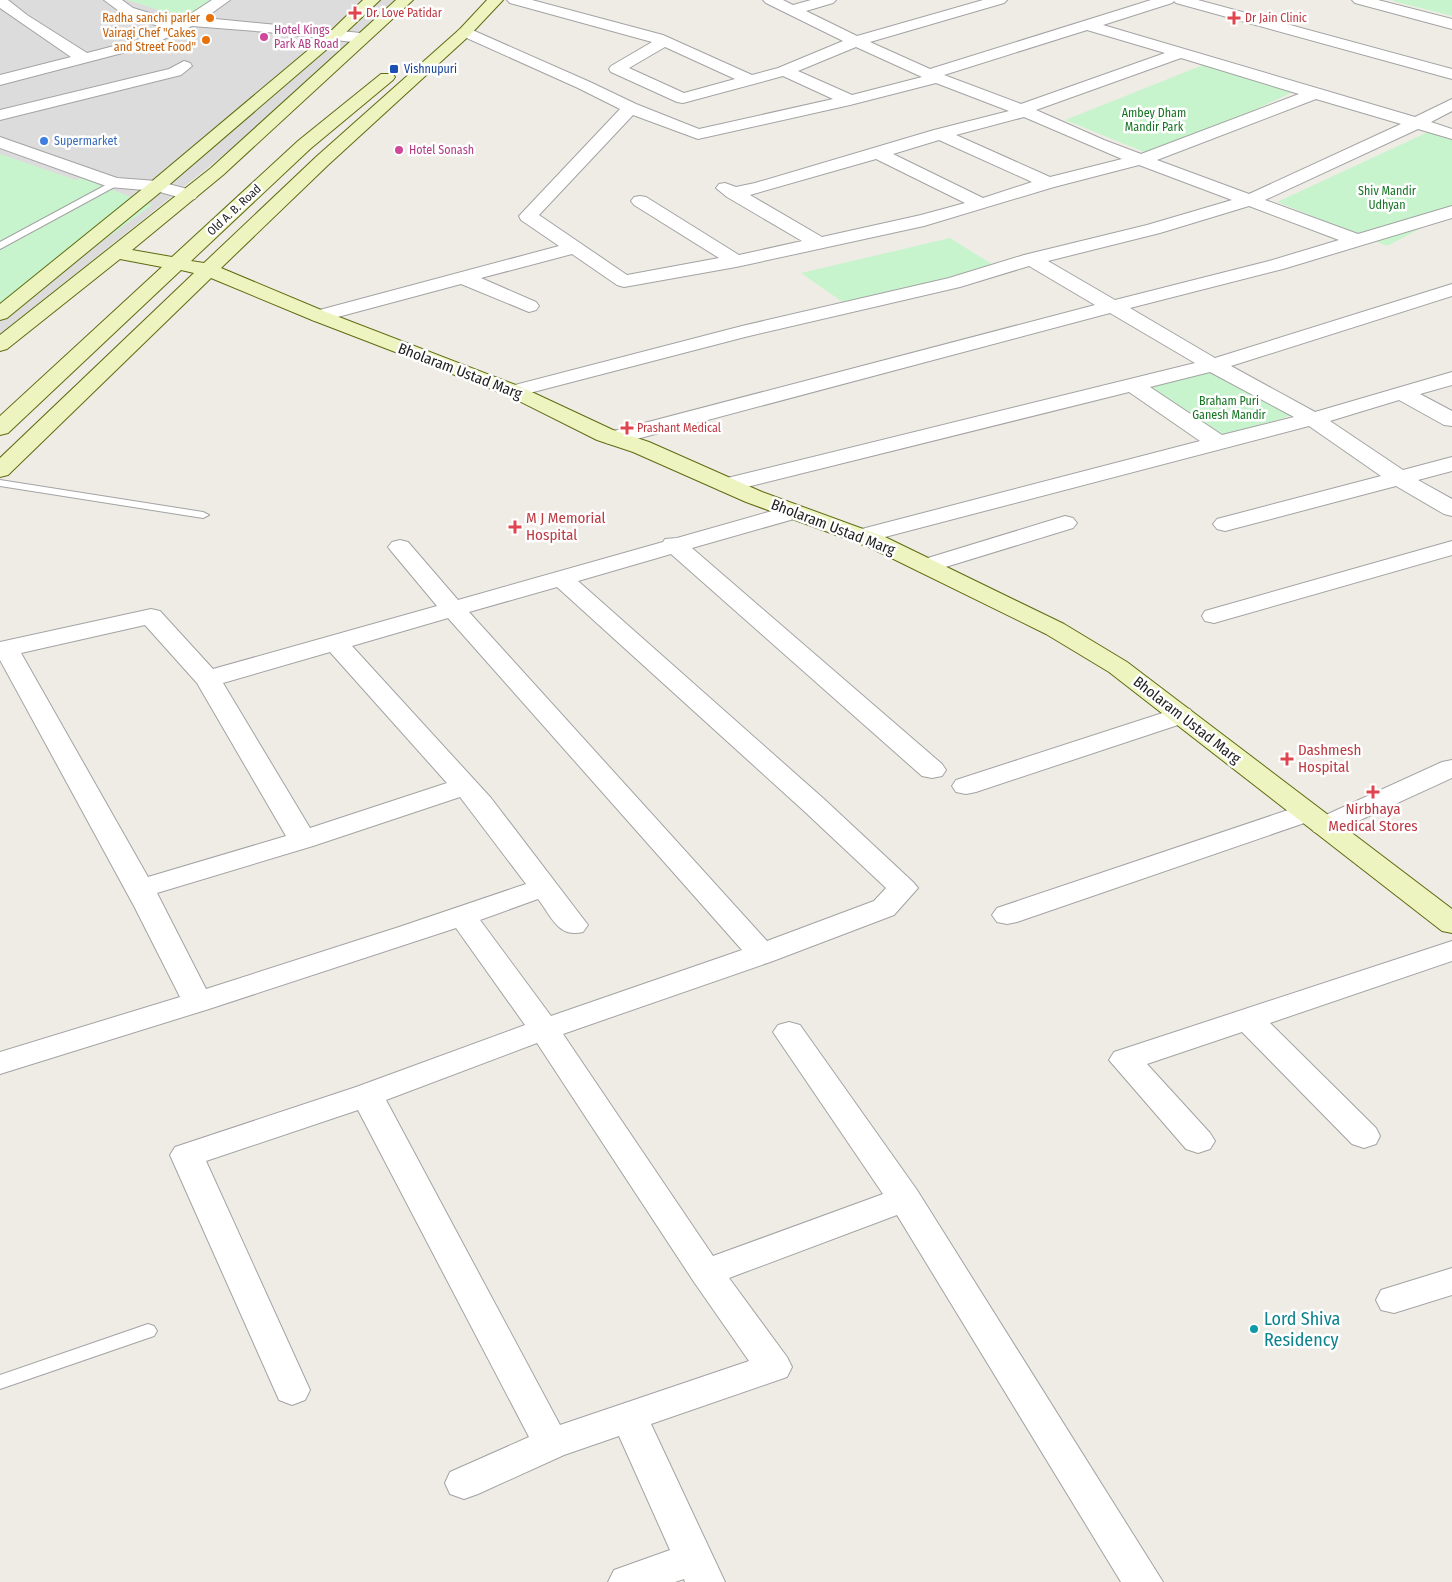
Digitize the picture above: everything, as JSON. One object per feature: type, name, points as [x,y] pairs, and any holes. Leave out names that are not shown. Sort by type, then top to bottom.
[{"type":"street","points":[[112,0],[128,11],[168,24],[190,21],[336,34],[361,38]]},
{"type":"street","points":[[0,80],[143,43],[190,21],[222,0]]},
{"type":"street","points":[[0,314],[158,186],[336,34],[372,0]]},
{"type":"street","points":[[0,345],[189,195],[274,122],[361,38],[405,0]]},
{"type":"street","points":[[460,12],[474,0]]},
{"type":"street","points":[[0,470],[322,160],[465,32],[495,0]]},
{"type":"street","points":[[515,0],[657,38],[751,80]]},
{"type":"street","points":[[771,0],[933,76],[1023,111],[1098,144],[1144,159],[1359,241]]},
{"type":"street","points":[[792,10],[828,0]]},
{"type":"street","points":[[663,42],[617,69],[683,98],[784,71],[856,41],[999,0]]},
{"type":"street","points":[[465,32],[584,85],[630,108],[698,134],[850,100],[933,76],[1167,0]]},
{"type":"street","points":[[1186,0],[1315,38],[1452,74]]},
{"type":"street","points":[[1361,0],[1452,24]]},
{"type":"street","points":[[0,1],[22,18],[84,58]]},
{"type":"street","points":[[0,22],[22,18]]},
{"type":"street","points":[[1087,25],[1452,134]]},
{"type":"street","points":[[733,193],[878,154],[940,134],[1023,111],[1180,53]]},
{"type":"street","points":[[0,115],[175,72],[184,66]]},
{"type":"street","name":"Old A. B. Road","points":[[0,428],[304,145],[398,68]]},
{"type":"street","points":[[784,71],[850,100]]},
{"type":"street","points":[[630,108],[528,216],[624,281],[736,261],[924,220],[1048,183],[1144,159],[1316,93]]},
{"type":"street","points":[[514,390],[742,332],[953,283],[1031,259],[1153,228],[1248,200],[1415,124],[1452,104]]},
{"type":"street","points":[[940,134],[1048,183]]},
{"type":"street","points":[[3,146],[115,183],[158,186],[189,195]]},
{"type":"street","points":[[878,154],[982,204]]},
{"type":"street","points":[[717,183],[819,243]]},
{"type":"street","points":[[640,201],[736,261]]},
{"type":"street","points":[[614,438],[984,339],[1276,266],[1452,212]]},
{"type":"street","points":[[319,316],[573,248]]},
{"type":"street","name":"Bholaram Ustad Marg","points":[[115,252],[209,270],[319,316],[514,390],[614,438],[642,447],[793,512],[877,542],[1055,629],[1118,666],[1452,924]]},
{"type":"street","points":[[1031,259],[1213,365],[1313,419],[1401,479],[1452,508]]},
{"type":"street","points":[[464,278],[529,306]]},
{"type":"street","points":[[727,485],[1213,365],[1452,290]]},
{"type":"street","points":[[862,536],[1313,419],[1452,378]]},
{"type":"street","points":[[1133,386],[1218,443]]},
{"type":"street","points":[[1402,393],[1452,420]]},
{"type":"street","points":[[1225,524],[1452,464]]},
{"type":"street","points":[[208,679],[452,610],[673,544],[793,512]]},
{"type":"street","points":[[926,566],[1065,523]]},
{"type":"street","points":[[673,544],[932,770]]},
{"type":"street","points":[[400,547],[452,610],[762,954]]},
{"type":"street","points":[[1214,616],[1452,548]]},
{"type":"street","points":[[292,1390],[188,1155],[367,1095],[544,1029],[762,954],[884,908],[903,888],[814,805],[562,578]]},
{"type":"street","points":[[198,1002],[140,889],[3,649],[151,616],[208,679],[303,840]]},
{"type":"street","points":[[336,643],[481,804],[573,924]]},
{"type":"street","points":[[966,786],[1181,715]]},
{"type":"street","points":[[1007,915],[1315,819],[1452,768]]},
{"type":"street","points":[[140,889],[303,840],[465,786]]},
{"type":"street","points":[[0,1063],[198,1002],[545,887]]},
{"type":"street","points":[[462,916],[544,1029],[706,1273],[774,1367],[551,1444],[464,1482]]},
{"type":"street","points":[[1198,1141],[1125,1060],[1452,951]]},
{"type":"street","points":[[1248,1019],[1364,1136]]},
{"type":"street","points":[[789,1032],[905,1198],[1142,1582]]},
{"type":"street","points":[[367,1095],[551,1444]]},
{"type":"street","points":[[706,1273],[905,1198]]},
{"type":"street","points":[[1394,1300],[1452,1281]]},
{"type":"street","points":[[628,1582],[700,1570],[629,1417]]},
{"type":"lane","points":[[0,246],[115,183]]},
{"type":"lane","points":[[0,483],[203,515]]},
{"type":"lane","points":[[0,1382],[148,1331]]},
{"type":"shaded area","points":[[0,0],[414,0],[381,29],[0,334]]},
{"type":"green space","points":[[127,0],[221,0],[196,19]]},
{"type":"green space","points":[[1452,0],[1452,16],[1392,1]]},
{"type":"green space","name":"Ambey Dham Mandir Park","points":[[1203,65],[1293,92],[1154,156],[1065,120]]},
{"type":"green space","name":"Shiv Mandir Udhyan","points":[[1428,132],[1452,139],[1452,212],[1387,246],[1277,202]]},
{"type":"green space","points":[[0,154],[76,180],[81,178],[152,205],[0,316]]},
{"type":"green space","points":[[950,238],[995,266],[844,303],[801,273]]},
{"type":"green space","name":"Braham Puri Ganesh Mandir","points":[[1210,367],[1293,415],[1226,436],[1144,387]]},
{"type":"place","name":"Dr. Love Patidar","points":[[355,13]]},
{"type":"place","name":"Radha sanchi parler","points":[[210,18]]},
{"type":"place","name":"Dr Jain Clinic","points":[[1234,18]]},
{"type":"place","name":"Hotel Kings Park AB Road","points":[[264,37]]},
{"type":"place","name":"Vairagi Chef \"Cakes and Street Food\"","points":[[206,40]]},
{"type":"place","name":"Vishnupuri","points":[[394,69]]},
{"type":"place","name":"Supermarket","points":[[44,141]]},
{"type":"place","name":"Hotel Sonash","points":[[399,150]]},
{"type":"place","name":"Prashant Medical","points":[[627,428]]},
{"type":"place","name":"M J Memorial Hospital","points":[[515,527]]},
{"type":"place","name":"Dashmesh Hospital","points":[[1287,759]]},
{"type":"place","name":"Nirbhaya Medical Stores","points":[[1373,792]]},
{"type":"place","name":"Lord Shiva Residency","points":[[1254,1329]]}]
